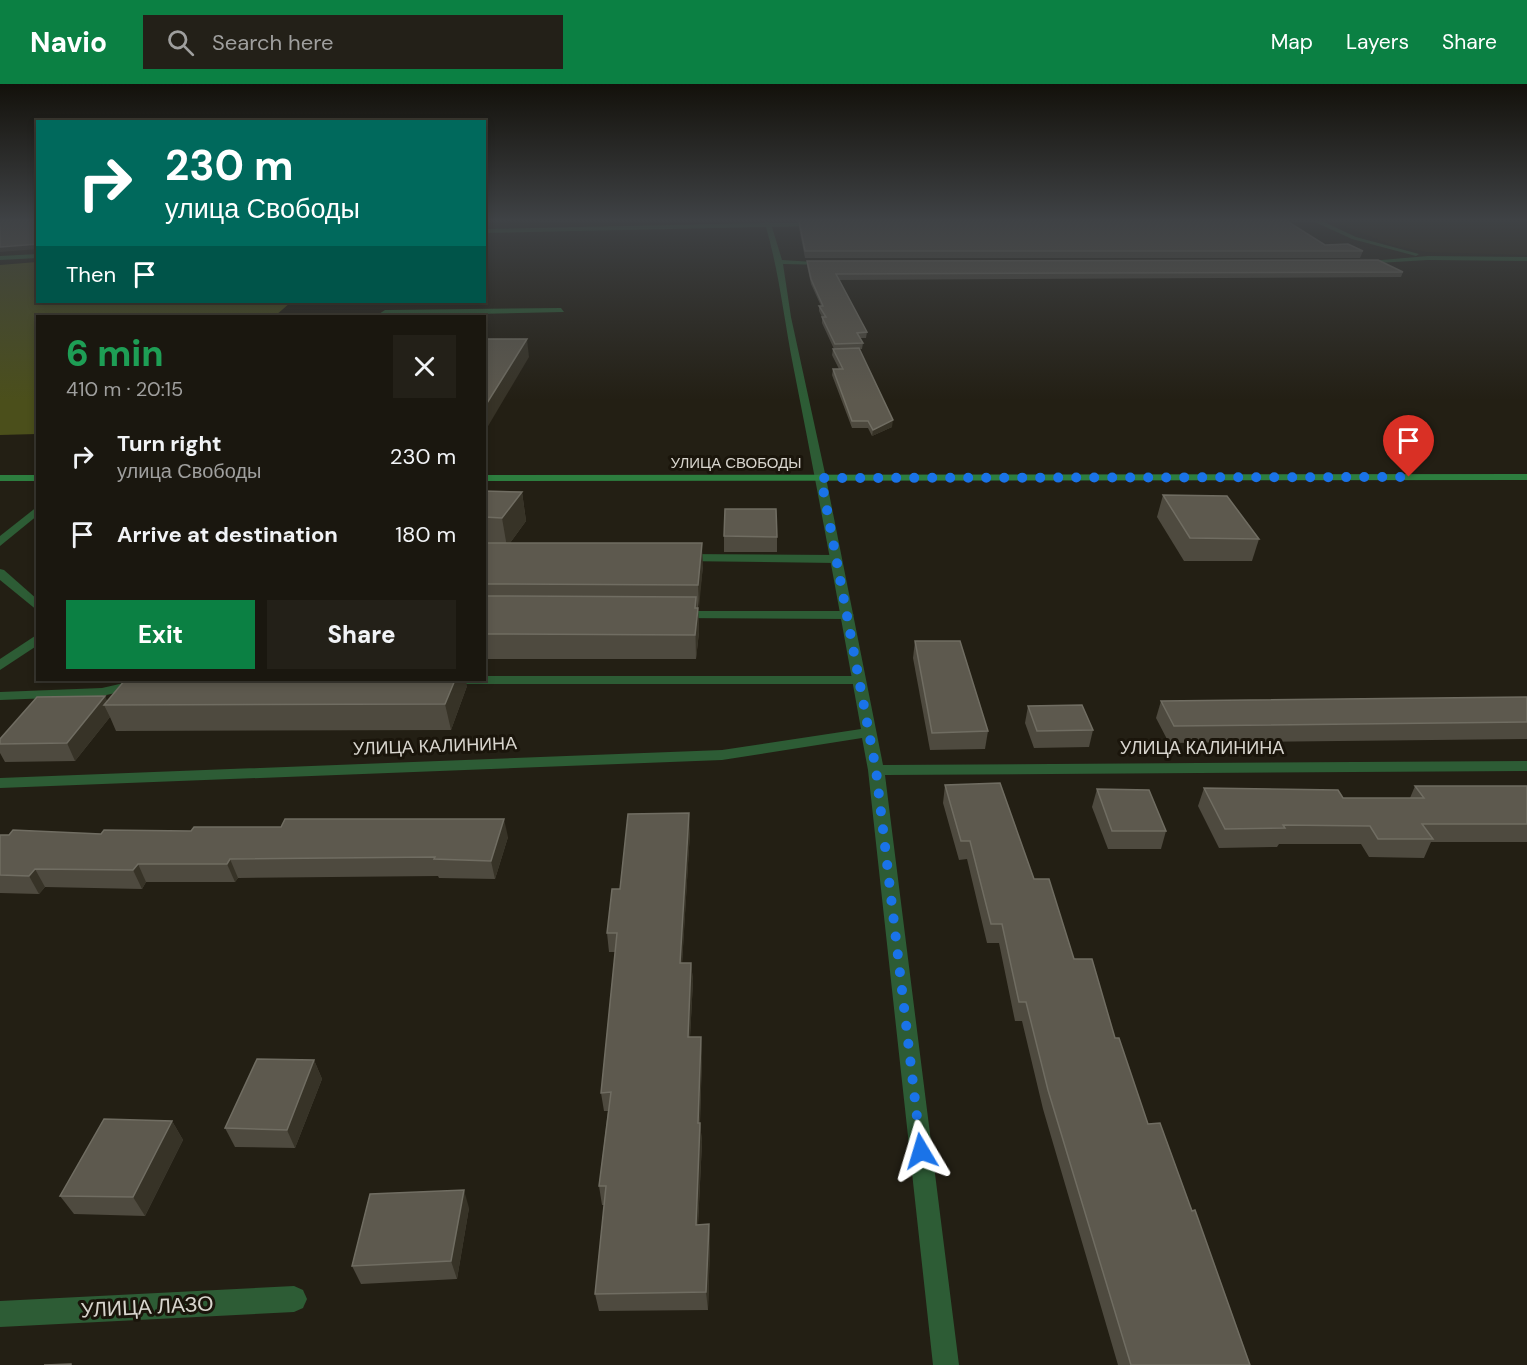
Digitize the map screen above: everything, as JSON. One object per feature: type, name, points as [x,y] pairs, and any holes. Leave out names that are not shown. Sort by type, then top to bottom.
[{"type":"main road","name":"УЛИЦА СВОБОДЫ","points":[[486,478],[1527,477]]},
{"type":"main road","points":[[0,478],[36,478]]},
{"type":"street","points":[[782,281],[876,770],[946,1365]]},
{"type":"street","points":[[381,315],[385,312],[561,310]]},
{"type":"street","points":[[0,542],[36,511]]},
{"type":"street","points":[[672,558],[836,559]]},
{"type":"street","points":[[0,573],[36,605]]},
{"type":"street","points":[[660,615],[847,615]]},
{"type":"street","points":[[0,666],[36,639]]},
{"type":"street","points":[[486,680],[859,680]]},
{"type":"street","points":[[102,692],[117,681]]},
{"type":"street","points":[[0,696],[102,692],[147,683]]},
{"type":"street","name":"УЛИЦА КАЛИНИНА","points":[[0,783],[722,754],[869,732]]},
{"type":"street","name":"УЛИЦА КАЛИНИНА","points":[[876,770],[1527,766]]},
{"type":"street","name":"УЛИЦА ЛАЗО","points":[[0,1314],[294,1299]]},
{"type":"green space","points":[[0,281],[36,281],[36,303],[290,303],[276,315],[36,315],[36,434],[0,435]]},
{"type":"building","points":[[812,281],[840,281],[867,332],[857,333],[863,343],[835,344],[822,317],[826,317],[819,306],[823,306]]},
{"type":"building","points":[[486,339],[527,339],[486,405]]},
{"type":"building","points":[[859,348],[893,420],[873,430],[868,421],[852,421],[833,369],[843,369],[833,349]]},
{"type":"building","points":[[486,491],[522,492],[502,518],[486,517]]},
{"type":"building","points":[[1163,495],[1227,496],[1259,539],[1190,538]]},
{"type":"building","points":[[725,509],[776,509],[777,537],[724,536]]},
{"type":"building","points":[[486,543],[702,543],[698,585],[486,584]]},
{"type":"building","points":[[486,596],[696,597],[695,608],[698,608],[695,635],[486,634]]},
{"type":"building","points":[[915,641],[960,641],[988,731],[932,733]]},
{"type":"building","points":[[124,681],[455,681],[445,704],[104,705]]},
{"type":"building","points":[[105,696],[67,743],[0,744],[0,739],[37,697]]},
{"type":"building","points":[[1527,697],[1527,722],[1174,726],[1161,701]]},
{"type":"building","points":[[1082,705],[1093,730],[1037,731],[1028,706]]},
{"type":"building","points":[[1000,783],[1034,879],[1049,879],[1074,959],[1092,959],[1115,1038],[1119,1038],[1148,1124],[1160,1123],[1192,1211],[1195,1210],[1250,1365],[1131,1365],[1048,1090],[1026,1002],[1019,1002],[1002,924],[991,924],[970,841],[961,841],[945,785]]},
{"type":"building","points":[[1415,786],[1527,786],[1527,824],[1422,824],[1433,839],[1378,839],[1370,826],[1283,825],[1285,828],[1225,829],[1204,788],[1338,790],[1343,798],[1424,798]]},
{"type":"building","points":[[1097,789],[1149,790],[1166,831],[1112,831]]},
{"type":"building","points":[[689,813],[680,963],[691,963],[688,1037],[701,1037],[696,1225],[709,1224],[706,1292],[595,1294],[606,1186],[599,1186],[611,1092],[601,1093],[617,933],[607,933],[612,889],[620,889],[628,814]]},
{"type":"building","points":[[285,819],[504,819],[491,861],[434,859],[435,857],[230,859],[227,864],[138,864],[133,870],[35,869],[29,876],[0,875],[0,835],[9,835],[13,830],[101,834],[104,830],[191,831],[194,827],[281,827]]},
{"type":"building","points":[[257,1059],[314,1060],[287,1130],[225,1128]]},
{"type":"building","points":[[104,1119],[172,1121],[133,1197],[60,1196]]},
{"type":"building","points":[[464,1190],[451,1261],[352,1266],[370,1194]]},
{"type":"route","points":[[921,1151],[876,770],[821,478],[1409,477]]}]
